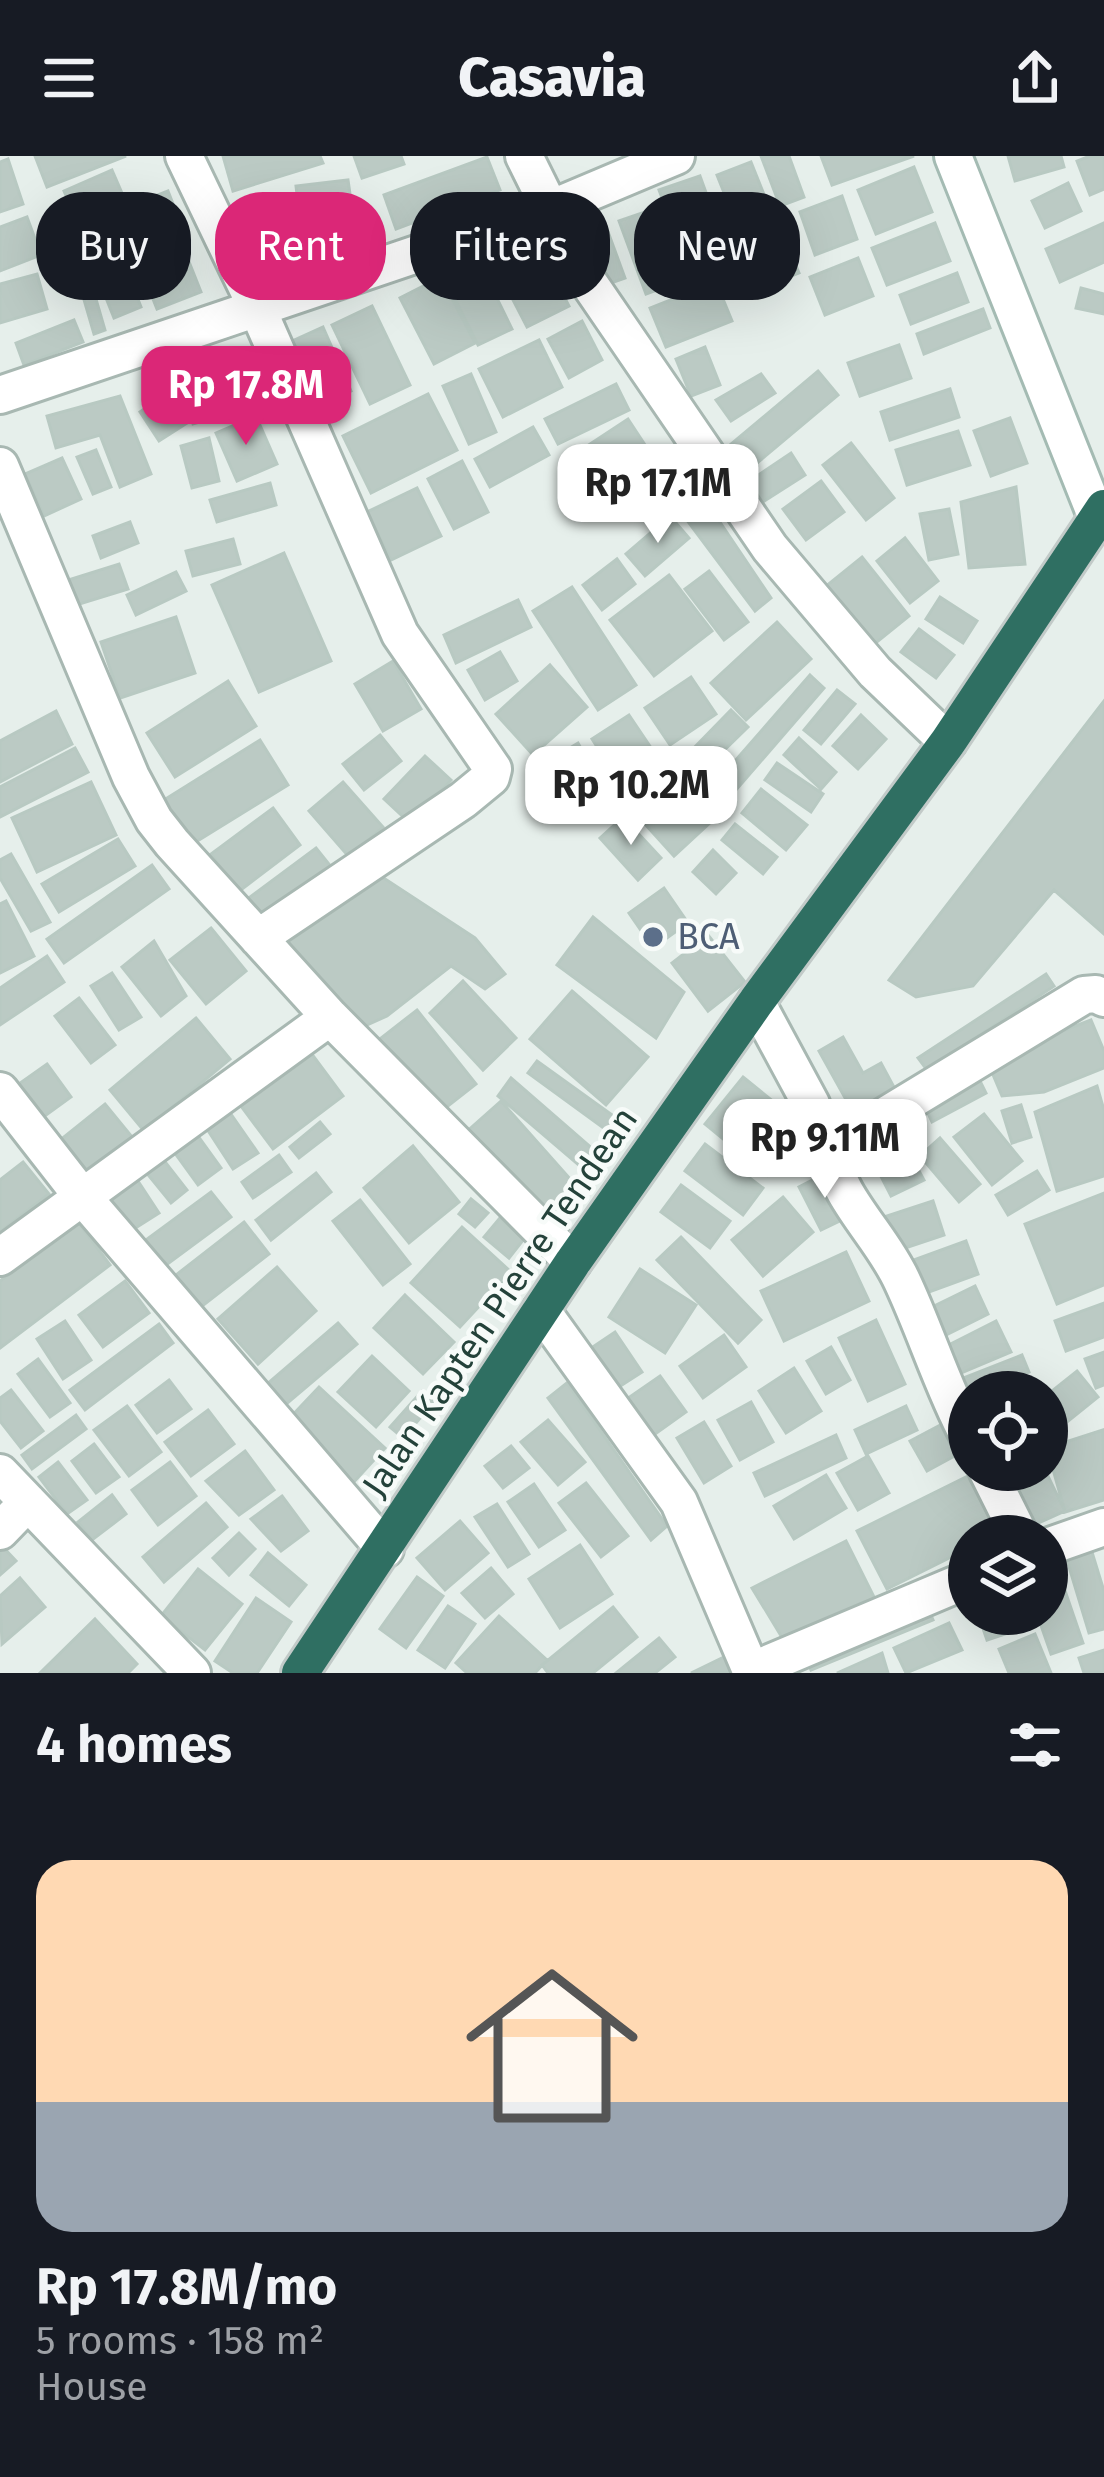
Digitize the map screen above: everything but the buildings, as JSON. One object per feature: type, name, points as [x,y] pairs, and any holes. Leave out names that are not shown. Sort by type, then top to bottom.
[{"type":"highway","name":"Jalan Kapten Pierre Tendean","points":[[300,1673],[573,1262],[756,1002],[948,742],[1100,513]]},
{"type":"street","points":[[184,156],[258,310],[400,634],[493,769],[491,777],[463,800],[258,938]]},
{"type":"street","points":[[524,156],[542,192]]},
{"type":"street","points":[[589,192],[676,156]]},
{"type":"street","points":[[952,156],[1100,513]]},
{"type":"street","points":[[0,395],[410,257]]},
{"type":"street","points":[[600,300],[770,548],[875,672],[948,742]]},
{"type":"street","points":[[0,466],[141,797],[172,843],[330,1017],[573,1262]]},
{"type":"street","points":[[829,1150],[1084,995],[1104,998]]},
{"type":"street","points":[[756,1002],[811,1104],[842,1189],[902,1279],[948,1395]]},
{"type":"street","points":[[0,1257],[330,1017]]},
{"type":"street","points":[[0,1090],[81,1195],[385,1549]]},
{"type":"street","points":[[541,1310],[679,1502],[752,1672],[948,1588]]},
{"type":"street","points":[[0,1474],[192,1673]]},
{"type":"street","points":[[0,1531],[28,1502]]},
{"type":"street","points":[[1068,1540],[1104,1527]]},
{"type":"place","name":"BCA","points":[[653,937]]}]
